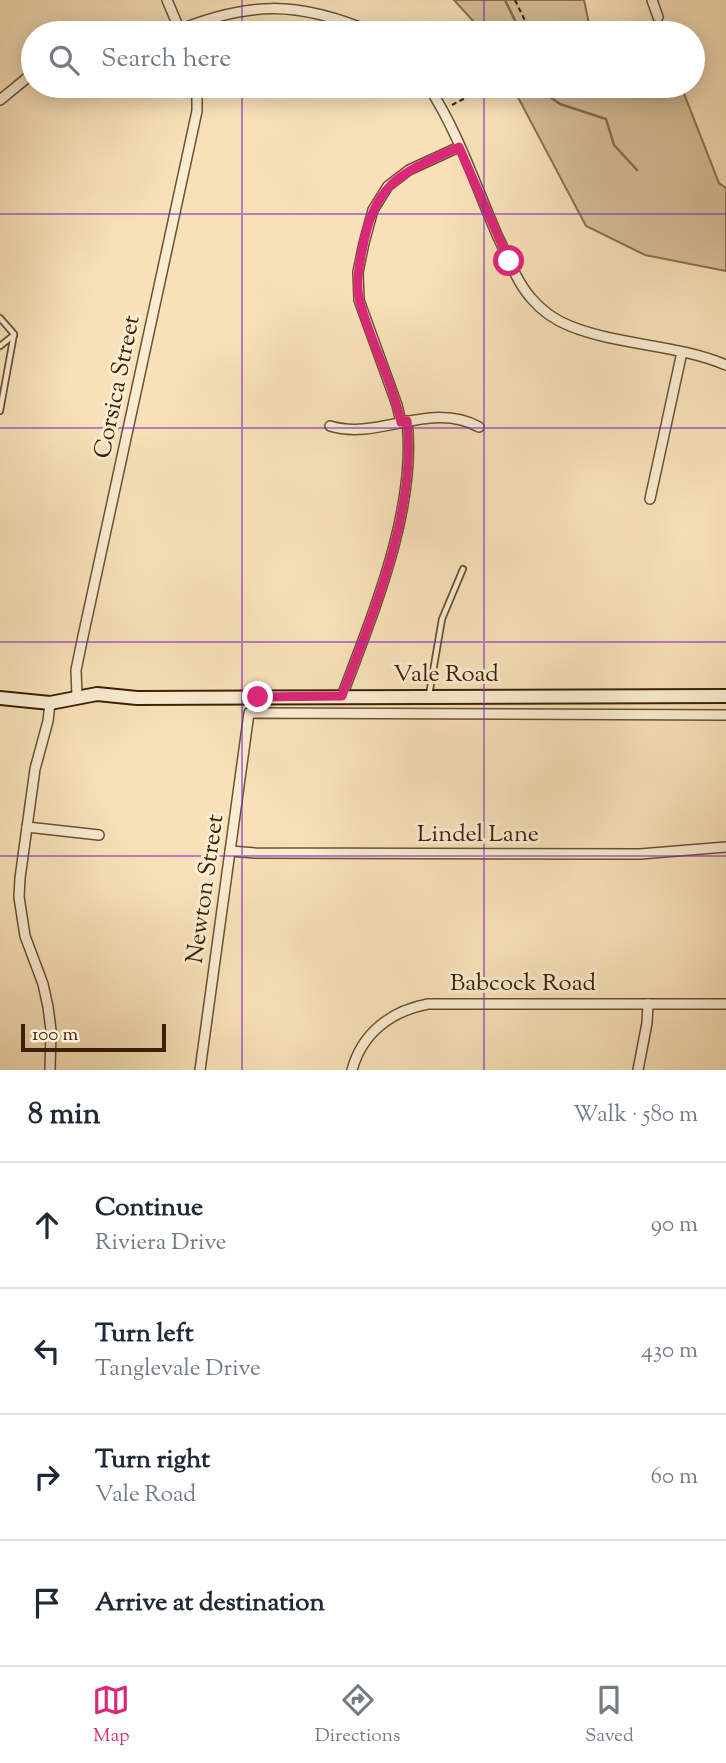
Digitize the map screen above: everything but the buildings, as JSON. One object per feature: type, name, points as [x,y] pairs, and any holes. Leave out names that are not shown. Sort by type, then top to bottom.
[{"type":"main road","name":"Vale Road","points":[[0,698],[50,703],[97,694],[137,698],[726,696]]},
{"type":"street","points":[[167,0],[174,21]]},
{"type":"street","points":[[652,0],[658,17]]},
{"type":"street","points":[[204,21],[232,10],[274,5],[317,9],[350,21]]},
{"type":"street","points":[[0,100],[21,83]]},
{"type":"street","name":"Corsica Street","points":[[77,697],[76,670],[197,111],[197,98]]},
{"type":"street","points":[[435,98],[509,261],[521,284],[540,307],[552,317],[584,331],[682,352],[726,365]]},
{"type":"street","points":[[342,696],[377,600],[392,549],[408,473],[410,445],[404,421],[359,300],[358,271],[373,210],[388,186],[409,170],[459,147]]},
{"type":"street","points":[[650,499],[682,352]]},
{"type":"street","points":[[330,426],[354,431],[404,421],[458,418],[479,427]]},
{"type":"street","points":[[241,697],[249,713],[726,715]]},
{"type":"street","name":"Newton Street","points":[[200,1070],[249,713],[258,697]]},
{"type":"street","points":[[50,703],[35,769],[20,878],[20,907],[25,936],[43,984],[48,1007],[51,1030],[50,1070]]},
{"type":"street","points":[[27,827],[99,835]]},
{"type":"street","name":"Lindel Lane","points":[[230,851],[640,855],[726,847]]},
{"type":"street","name":"Babcock Road","points":[[352,1070],[360,1048],[369,1036],[390,1018],[428,1004],[726,1004]]},
{"type":"street","points":[[638,1070],[648,1004]]},
{"type":"lane","points":[[0,318],[15,334]]},
{"type":"lane","points":[[0,346],[15,334]]},
{"type":"lane","points":[[0,411],[15,334]]},
{"type":"lane","points":[[0,387],[6,382]]},
{"type":"lane","points":[[429,696],[442,619],[463,569]]},
{"type":"path","points":[[515,0],[525,21]]},
{"type":"path","points":[[442,111],[466,98]]},
{"type":"shaded area","points":[[454,0],[584,0],[588,21],[473,21]]},
{"type":"shaded area","points":[[518,98],[686,98],[719,183],[726,188],[726,271],[645,255],[586,226]]},
{"type":"waterway","points":[[505,0],[515,21]]},
{"type":"waterway","points":[[552,98],[560,104],[606,119],[614,145],[637,170]]},
{"type":"route","points":[[258,697],[342,696],[389,563],[408,473],[410,445],[407,421],[401,422],[362,311],[357,286],[369,222],[379,198],[398,177],[459,147],[509,261]]}]
